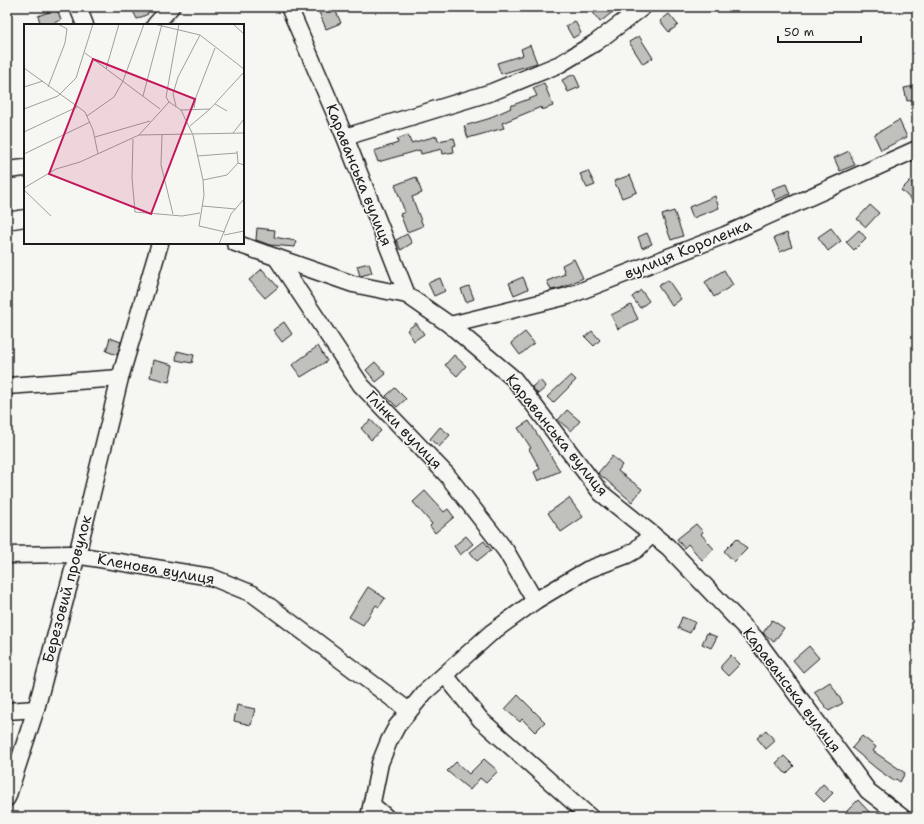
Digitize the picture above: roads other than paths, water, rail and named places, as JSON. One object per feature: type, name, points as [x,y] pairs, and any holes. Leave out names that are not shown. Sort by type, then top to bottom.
[{"type":"street","points":[[78,7],[85,24]]},
{"type":"street","points":[[156,24],[171,7]]},
{"type":"street","name":"Караванська вулиця","points":[[289,7],[345,137],[407,295],[450,325],[514,379],[601,493],[668,547],[756,638],[868,791],[902,817]]},
{"type":"street","points":[[345,137],[492,92],[560,64],[595,43],[644,7]]},
{"type":"street","name":"вулиця Короленка","points":[[450,325],[568,296],[725,235],[917,149]]},
{"type":"street","points":[[7,170],[24,168]]},
{"type":"street","points":[[7,221],[24,218]]},
{"type":"street","name":"Березовий провулок","points":[[7,798],[36,709],[77,555],[120,378],[160,244]]},
{"type":"street","points":[[238,244],[354,284],[407,295]]},
{"type":"street","name":"Глінки вулиця","points":[[276,258],[361,385],[447,475],[506,551],[535,601]]},
{"type":"street","points":[[7,386],[120,378]]},
{"type":"street","points":[[386,817],[371,811],[380,763],[397,726],[424,692],[445,676],[491,633],[535,601],[587,570],[628,555],[636,550],[652,534]]},
{"type":"street","name":"Кленова вулиця","points":[[7,555],[77,555],[211,577],[253,594],[408,711]]},
{"type":"street","points":[[445,676],[481,720],[590,817]]},
{"type":"street","points":[[7,711],[36,709]]}]
